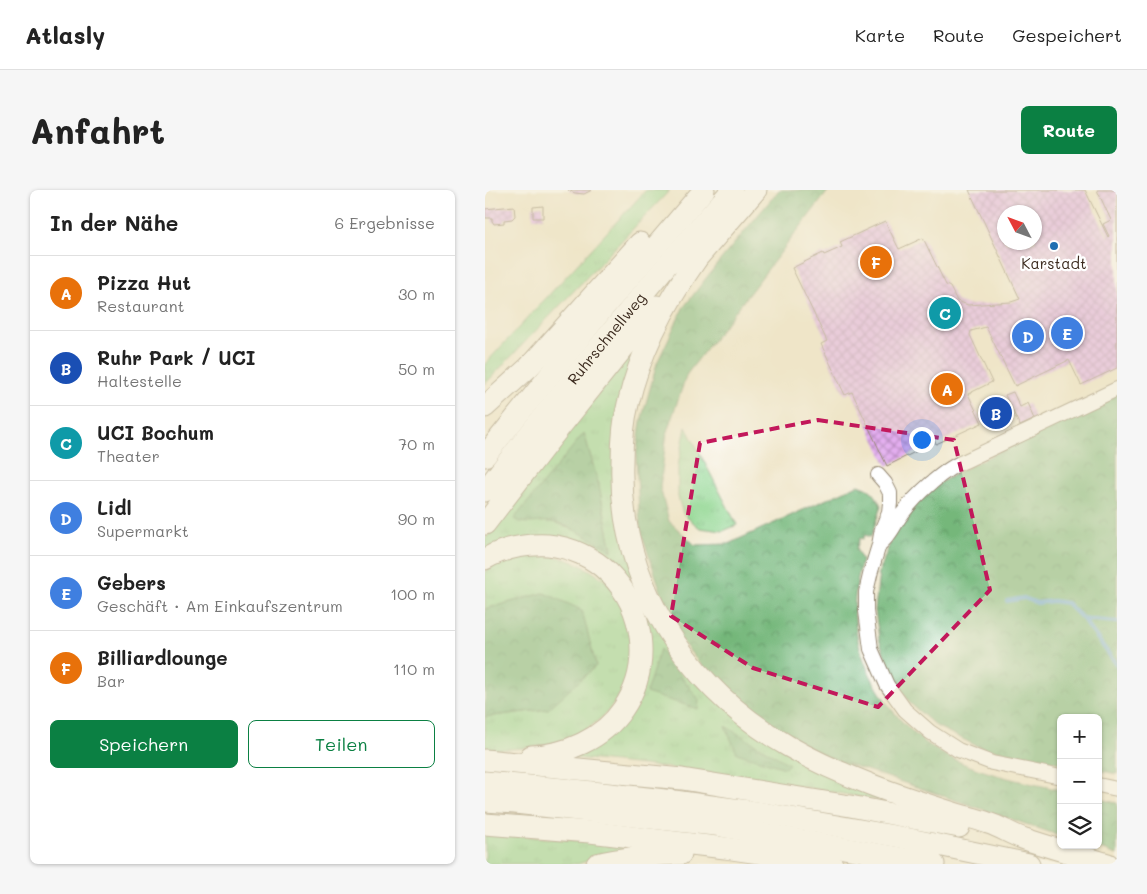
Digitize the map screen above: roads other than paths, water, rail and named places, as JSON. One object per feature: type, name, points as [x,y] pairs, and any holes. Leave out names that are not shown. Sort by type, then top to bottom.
[{"type":"highway","points":[[485,407],[517,379],[543,352],[656,226],[700,190]]},
{"type":"highway","name":"Ruhrschnellweg","points":[[485,456],[606,305],[704,190]]},
{"type":"highway","name":"Ruhrschnellweg","points":[[485,491],[623,318],[732,190]]},
{"type":"highway","points":[[485,524],[625,345],[756,190]]},
{"type":"highway","points":[[696,260],[675,291],[645,352],[628,403],[622,445],[622,493],[627,534],[646,589],[663,624],[683,653],[717,693],[745,717],[787,745],[843,774],[908,798],[989,823],[1023,838],[1108,864]]},
{"type":"highway","points":[[485,424],[543,352]]},
{"type":"highway","points":[[485,559],[506,550],[522,546],[539,545],[572,550],[592,559],[615,579],[631,603],[639,624],[642,655],[635,685],[623,710],[612,722],[587,741],[562,751],[544,755],[485,754]]},
{"type":"highway","points":[[485,760],[682,779],[850,806],[987,833],[1023,838]]},
{"type":"highway","points":[[485,782],[574,790],[763,812],[901,837],[1029,864]]},
{"type":"highway","points":[[485,801],[715,825],[934,864]]},
{"type":"highway","points":[[485,824],[590,832],[725,848],[831,864]]},
{"type":"highway","points":[[597,864],[627,858],[693,854],[725,848]]},
{"type":"street","points":[[879,545],[913,500],[957,464],[1117,389]]},
{"type":"street","points":[[878,475],[891,493],[891,499],[866,592],[866,611],[871,650],[887,684],[905,710],[930,732],[958,750],[992,763],[1057,776]]},
{"type":"street","points":[[1102,786],[1117,789]]},
{"type":"waterway","points":[[1007,601],[1024,598],[1037,603],[1053,601],[1067,603],[1083,619],[1117,665]]},
{"type":"waterway","points":[[1083,619],[1117,622]]},
{"type":"place","name":"Karstadt","points":[[1054,246]]},
{"type":"place","name":"Billiardlounge","points":[[876,262]]},
{"type":"place","name":"UCI Bochum","points":[[945,313]]},
{"type":"place","name":"Gebers","points":[[1067,333]]},
{"type":"place","name":"Lidl","points":[[1028,336]]},
{"type":"place","name":"Pizza Hut","points":[[947,389]]},
{"type":"place","name":"Ruhr Park / UCI","points":[[996,413]]}]
